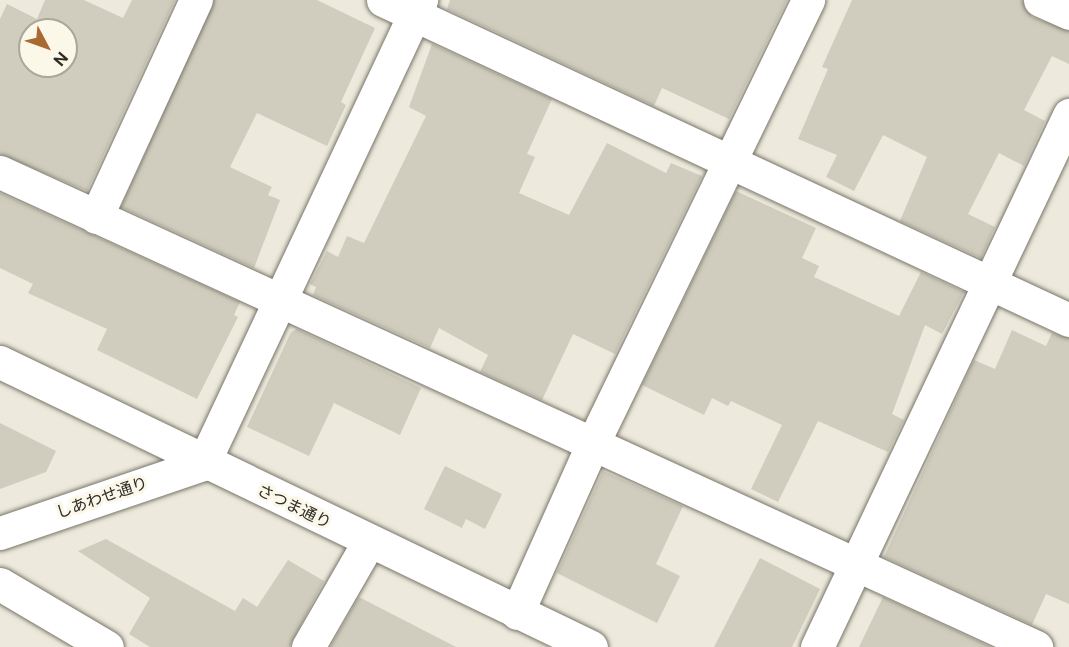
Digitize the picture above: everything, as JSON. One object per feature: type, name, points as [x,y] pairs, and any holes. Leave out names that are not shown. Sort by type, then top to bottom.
[{"type":"street","points":[[96,217],[196,0]]},
{"type":"street","points":[[383,0],[417,7],[732,162],[1069,320]]},
{"type":"street","points":[[517,613],[592,445],[732,162],[808,0]]},
{"type":"street","points":[[1040,0],[1069,13]]},
{"type":"street","points":[[203,464],[417,7]]},
{"type":"street","points":[[817,647],[858,565],[1069,115]]},
{"type":"street","points":[[0,172],[279,303],[1036,647]]},
{"type":"street","name":"さつま通り","points":[[0,362],[203,464],[591,647]]},
{"type":"street","name":"しあわせ通り","points":[[0,533],[203,464]]},
{"type":"street","points":[[308,647],[368,543]]},
{"type":"street","points":[[0,584],[107,647]]},
{"type":"building","points":[[45,0],[84,0],[123,18],[132,0],[175,0],[87,191],[0,154],[0,19],[7,4],[35,18],[18,18],[18,78],[78,78],[78,18],[37,18]]},
{"type":"building","points":[[214,0],[317,0],[375,28],[341,102],[346,105],[327,146],[257,113],[230,167],[272,187],[268,195],[280,200],[254,268],[121,207]]},
{"type":"building","points":[[450,0],[787,0],[729,119],[662,88],[654,106],[447,9]]},
{"type":"building","points":[[852,0],[1022,0],[1032,17],[1069,31],[1069,64],[1052,56],[1024,110],[1045,121],[1024,166],[999,153],[968,214],[995,227],[981,258],[900,221],[927,157],[883,135],[854,191],[826,177],[837,155],[798,139],[828,69],[822,67]]},
{"type":"building","points":[[432,44],[552,99],[527,154],[535,157],[519,193],[569,215],[607,143],[666,173],[671,163],[702,176],[615,354],[573,334],[542,400],[480,372],[488,355],[439,328],[430,348],[313,295],[316,287],[310,284],[327,251],[338,257],[347,236],[364,243],[426,116],[409,107]]},
{"type":"building","points":[[736,191],[816,228],[802,258],[819,266],[814,277],[899,316],[921,272],[964,292],[942,334],[925,325],[892,414],[904,420],[888,452],[818,421],[778,502],[751,489],[782,425],[731,401],[728,406],[712,398],[704,415],[642,385]]},
{"type":"building","points":[[0,193],[240,302],[234,315],[238,317],[197,399],[97,350],[107,329],[28,293],[33,284],[0,268]]},
{"type":"building","points":[[297,329],[421,388],[400,435],[334,403],[309,456],[247,427],[291,332]]},
{"type":"building","points":[[1012,330],[1046,346],[1052,333],[1069,338],[1069,604],[1046,594],[1032,625],[884,557],[974,360],[995,369]]},
{"type":"building","points":[[0,423],[56,451],[46,472],[0,489]]},
{"type":"building","points":[[445,466],[502,494],[485,529],[466,519],[462,528],[424,509]]},
{"type":"building","points":[[603,471],[683,506],[656,564],[680,576],[657,623],[557,573]]},
{"type":"building","points":[[106,539],[235,611],[243,598],[257,607],[288,560],[324,581],[289,647],[150,647],[129,634],[150,598],[78,551]]},
{"type":"building","points":[[760,558],[820,589],[792,647],[714,647]]},
{"type":"building","points":[[359,597],[456,647],[330,647]]},
{"type":"building","points":[[883,597],[991,647],[859,647]]}]
